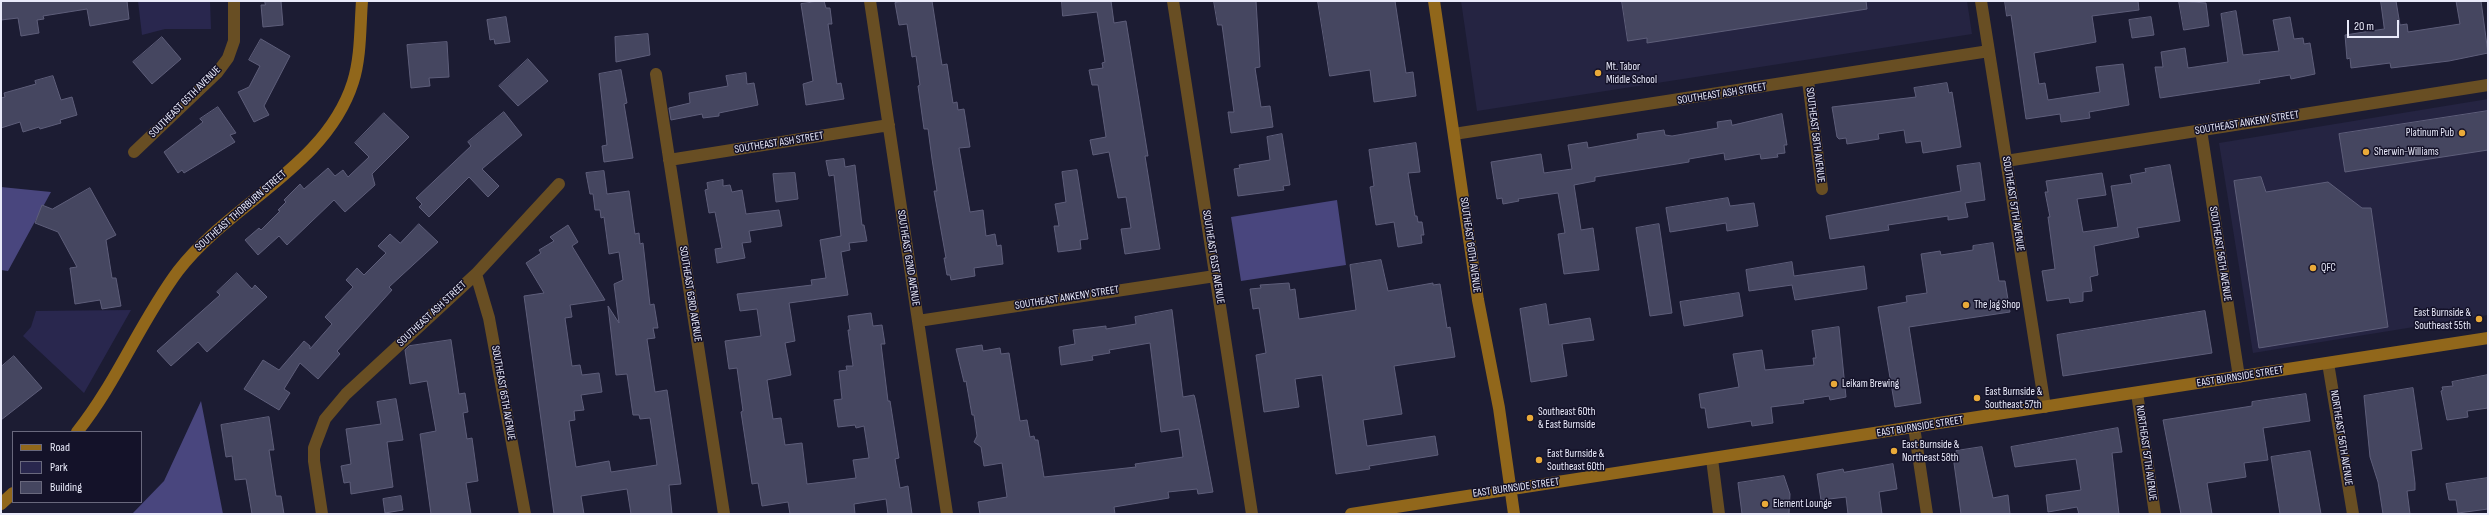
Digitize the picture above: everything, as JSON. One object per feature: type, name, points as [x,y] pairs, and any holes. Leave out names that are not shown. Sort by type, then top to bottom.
[{"type":"main road","name":"SOUTHEAST THORBURN STREET","points":[[78,431],[105,392],[164,290],[191,255],[213,232],[302,158],[336,120],[353,81],[362,1]]},
{"type":"main road","name":"SOUTHEAST 60TH AVENUE","points":[[1434,1],[1478,300],[1511,488],[1514,514]]},
{"type":"main road","name":"EAST BURNSIDE STREET","points":[[1351,514],[1511,488],[1712,459],[2488,338]]},
{"type":"main road","points":[[1,504],[12,495]]},
{"type":"street","name":"SOUTHEAST 65TH AVENUE","points":[[134,152],[217,73],[228,58],[234,41],[234,1]]},
{"type":"street","name":"SOUTHEAST 62ND AVENUE","points":[[870,1],[947,514]]},
{"type":"street","name":"SOUTHEAST 61ST AVENUE","points":[[1173,1],[1252,514]]},
{"type":"street","name":"SOUTHEAST 57TH AVENUE","points":[[1981,1],[2045,407]]},
{"type":"street","name":"SOUTHEAST ASH STREET","points":[[1454,134],[1808,81],[1989,51]]},
{"type":"street","name":"SOUTHEAST 63RD AVENUE","points":[[656,74],[724,514]]},
{"type":"street","name":"SOUTHEAST 58TH AVENUE","points":[[1808,81],[1822,189]]},
{"type":"street","name":"SOUTHEAST ANKENY STREET","points":[[2006,161],[2488,84]]},
{"type":"street","name":"SOUTHEAST ASH STREET","points":[[669,160],[889,125]]},
{"type":"street","name":"SOUTHEAST 56TH AVENUE","points":[[2201,130],[2239,377]]},
{"type":"street","name":"SOUTHEAST ASH STREET","points":[[322,514],[314,461],[314,448],[322,425],[333,407],[476,274],[559,184]]},
{"type":"street","name":"SOUTHEAST 65TH AVENUE","points":[[476,274],[489,318],[525,514]]},
{"type":"street","name":"SOUTHEAST ANKENY STREET","points":[[918,320],[1215,276]]},
{"type":"street","name":"NORTHEAST 56TH AVENUE","points":[[2328,363],[2353,514]]},
{"type":"street","name":"NORTHEAST 57TH AVENUE","points":[[2137,393],[2155,514]]},
{"type":"street","points":[[1914,427],[1927,514]]},
{"type":"street","points":[[1712,459],[1719,514]]},
{"type":"shaded area","name":"Mt. Tabor Middle School","points":[[1461,1],[1967,1],[1972,34],[1477,111]]},
{"type":"shaded area","points":[[2488,99],[2488,315],[2253,353],[2219,143]]},
{"type":"shaded area","points":[[1,187],[51,192],[8,271],[1,270]]},
{"type":"shaded area","points":[[1337,200],[1346,265],[1241,281],[1231,217]]},
{"type":"shaded area","points":[[201,401],[223,514],[132,514],[164,481]]},
{"type":"green space","points":[[138,1],[210,1],[211,29],[165,29],[142,35]]},
{"type":"green space","points":[[131,310],[84,393],[23,336],[31,327],[36,311]]},
{"type":"building","points":[[1,1],[127,1],[129,19],[90,26],[87,9],[43,16],[44,19],[37,20],[39,33],[21,36],[18,18],[1,20]]},
{"type":"building","points":[[265,1],[281,1],[283,25],[263,27],[261,5],[265,5]]},
{"type":"building","points":[[824,1],[826,8],[830,8],[832,24],[828,24],[837,84],[841,83],[844,99],[806,105],[803,84],[813,81],[801,4]]},
{"type":"building","points":[[906,1],[932,1],[942,65],[947,64],[953,103],[957,102],[958,110],[964,109],[970,147],[959,148],[970,212],[983,210],[986,236],[995,234],[997,246],[1001,245],[1003,264],[974,268],[975,276],[951,280],[950,275],[947,275],[944,258],[946,258],[934,191],[937,191],[928,129],[924,129],[918,86],[920,85],[916,56],[912,57],[907,24],[899,25],[895,3]]},
{"type":"building","points":[[1062,1],[1111,1],[1114,23],[1126,21],[1148,156],[1145,156],[1160,249],[1125,254],[1121,229],[1131,228],[1126,197],[1118,198],[1109,152],[1093,155],[1090,140],[1106,137],[1098,85],[1092,85],[1089,70],[1103,68],[1102,63],[1105,62],[1097,12],[1063,16]]},
{"type":"building","points":[[1214,1],[1256,1],[1260,67],[1255,68],[1261,107],[1270,106],[1273,127],[1231,133],[1228,112],[1234,112],[1222,25],[1218,25]]},
{"type":"building","points":[[1318,1],[1395,1],[1406,73],[1413,72],[1416,96],[1374,102],[1370,70],[1330,76]]},
{"type":"building","points":[[1622,1],[1866,1],[1867,9],[1647,43],[1647,38],[1628,41]]},
{"type":"building","points":[[2005,1],[2138,1],[2139,10],[2092,16],[2096,42],[2034,53],[2039,84],[2045,83],[2048,100],[2100,92],[2096,67],[2123,64],[2129,105],[2089,112],[2090,118],[2061,122],[2060,114],[2026,119],[2011,15],[2007,16]]},
{"type":"building","points":[[2179,1],[2206,3],[2209,26],[2184,30]]},
{"type":"building","points":[[2381,1],[2396,1],[2400,25],[2407,24],[2408,32],[2460,24],[2456,1],[2481,1],[2488,53],[2449,61],[2391,68],[2390,63],[2351,68],[2350,58],[2347,59],[2345,35],[2384,29]]},
{"type":"building","points":[[2236,11],[2243,55],[2279,51],[2273,20],[2290,17],[2294,39],[2303,38],[2304,44],[2310,43],[2315,74],[2291,79],[2290,75],[2259,80],[2260,83],[2160,98],[2155,67],[2163,67],[2161,52],[2185,48],[2188,68],[2228,62],[2221,14]]},
{"type":"building","points":[[506,17],[510,42],[495,44],[494,39],[490,40],[487,20]]},
{"type":"building","points":[[2151,17],[2154,35],[2132,38],[2129,20]]},
{"type":"building","points":[[648,34],[650,55],[616,62],[615,37]]},
{"type":"building","points":[[162,37],[181,59],[152,84],[133,62]]},
{"type":"building","points":[[261,39],[290,56],[264,106],[269,115],[254,122],[238,92],[249,87],[260,66],[249,60]]},
{"type":"building","points":[[447,42],[449,77],[429,78],[430,86],[411,88],[407,45]]},
{"type":"building","points":[[528,59],[548,81],[518,106],[499,86]]},
{"type":"building","points":[[621,70],[627,103],[624,104],[633,158],[604,162],[602,146],[607,145],[599,74]]},
{"type":"building","points":[[746,73],[747,84],[754,83],[758,105],[719,113],[719,116],[703,118],[702,114],[671,120],[669,108],[690,103],[689,93],[728,86],[726,76]]},
{"type":"building","points":[[53,76],[61,100],[72,97],[77,115],[60,120],[61,123],[23,132],[20,122],[1,128],[1,98],[5,97],[4,93],[36,84],[35,81]]},
{"type":"building","points":[[1947,83],[1949,93],[1952,92],[1961,147],[1923,153],[1921,141],[1906,143],[1904,130],[1878,134],[1879,139],[1847,144],[1846,138],[1839,139],[1837,137],[1832,107],[1916,97],[1914,88]]},
{"type":"building","points":[[218,107],[236,133],[230,135],[235,142],[184,173],[182,170],[178,173],[164,152],[203,122],[200,119]]},
{"type":"building","points":[[2488,111],[2488,150],[2345,172],[2339,134]]},
{"type":"building","points":[[504,112],[522,135],[482,169],[499,186],[488,197],[469,177],[429,217],[419,207],[422,204],[416,198],[471,146],[468,142]]},
{"type":"building","points":[[384,113],[409,137],[372,174],[375,185],[345,212],[334,200],[287,245],[279,236],[258,255],[245,240],[259,228],[261,230],[280,211],[278,210],[286,202],[284,200],[300,184],[304,189],[328,168],[335,176],[343,170],[348,177],[369,157],[355,143]]},
{"type":"building","points":[[1782,114],[1787,145],[1784,145],[1785,153],[1777,154],[1778,157],[1761,159],[1760,154],[1725,160],[1724,153],[1689,159],[1689,162],[1595,177],[1595,181],[1574,185],[1581,230],[1593,228],[1599,270],[1564,274],[1558,234],[1565,233],[1558,193],[1518,199],[1519,201],[1503,204],[1502,198],[1497,199],[1491,162],[1541,154],[1544,173],[1572,169],[1568,145],[1587,142],[1588,148],[1638,139],[1637,134],[1664,130],[1665,135],[1672,136],[1718,128],[1717,122],[1731,120],[1732,125]]},
{"type":"building","points":[[1282,134],[1290,185],[1283,186],[1284,190],[1238,196],[1234,169],[1240,168],[1239,165],[1270,160],[1267,137]]},
{"type":"building","points":[[1416,143],[1420,172],[1408,173],[1415,216],[1417,216],[1418,222],[1422,222],[1424,235],[1421,235],[1422,243],[1398,247],[1394,222],[1376,225],[1370,187],[1374,186],[1369,150]]},
{"type":"building","points":[[844,159],[845,167],[855,165],[862,225],[864,225],[867,241],[849,243],[850,250],[841,252],[848,295],[789,303],[795,341],[785,343],[791,375],[767,380],[773,419],[781,418],[785,445],[802,443],[807,484],[856,478],[853,460],[869,458],[864,426],[856,428],[855,425],[838,427],[834,400],[842,399],[839,371],[847,370],[846,366],[853,366],[848,330],[850,330],[848,316],[871,313],[873,326],[882,325],[885,344],[881,344],[888,401],[890,401],[899,458],[895,459],[900,488],[908,486],[912,514],[888,514],[886,499],[854,504],[855,514],[790,514],[788,502],[762,506],[758,483],[752,484],[741,412],[743,411],[737,368],[729,369],[725,341],[761,336],[757,309],[740,311],[737,294],[812,285],[811,280],[826,278],[820,240],[841,236],[834,175],[829,176],[826,161]]},
{"type":"building","points":[[1980,163],[1985,200],[1965,203],[1968,217],[1948,220],[1948,216],[1888,225],[1889,230],[1830,239],[1826,216],[1961,191],[1957,166]]},
{"type":"building","points":[[2170,165],[2180,221],[2137,228],[2139,237],[2094,246],[2098,275],[2090,277],[2092,291],[2083,292],[2083,301],[2070,303],[2069,298],[2047,301],[2042,271],[2055,269],[2048,217],[2050,217],[2045,192],[2048,192],[2046,181],[2102,173],[2106,195],[2077,199],[2083,232],[2118,227],[2111,186],[2132,183],[2130,175],[2146,172],[2145,169]]},
{"type":"building","points":[[1077,170],[1088,239],[1080,240],[1081,249],[1058,252],[1054,226],[1059,226],[1055,204],[1066,202],[1062,172]]},
{"type":"building","points":[[604,171],[607,194],[629,191],[635,234],[639,233],[640,244],[643,243],[650,305],[654,304],[658,328],[653,328],[655,338],[647,339],[655,392],[667,390],[681,484],[669,485],[672,514],[631,514],[627,489],[581,496],[584,514],[554,514],[524,296],[544,293],[526,263],[541,253],[539,250],[554,241],[550,237],[568,225],[578,242],[572,246],[605,300],[570,305],[572,317],[565,318],[572,366],[580,365],[582,375],[599,373],[602,392],[581,395],[584,410],[574,411],[575,420],[569,421],[576,467],[609,461],[611,472],[657,465],[650,418],[640,419],[639,415],[633,415],[627,374],[616,375],[608,306],[619,323],[614,284],[623,280],[619,252],[609,254],[604,217],[601,218],[600,210],[595,210],[593,194],[590,194],[586,173]]},
{"type":"building","points":[[795,173],[798,199],[776,202],[773,174]]},
{"type":"building","name":"QFC","points":[[2261,177],[2266,192],[2328,182],[2362,208],[2371,208],[2388,327],[2259,348],[2234,181]]},
{"type":"building","points":[[723,180],[723,186],[730,185],[732,192],[742,190],[746,214],[779,210],[782,226],[749,231],[751,242],[742,243],[745,258],[717,263],[715,249],[722,248],[715,212],[709,213],[705,190],[708,189],[707,183]]},
{"type":"building","points":[[90,188],[116,235],[106,240],[112,278],[116,278],[121,306],[102,309],[100,300],[75,304],[70,268],[77,267],[58,232],[35,223],[42,205],[52,209]]},
{"type":"building","points":[[1728,198],[1730,206],[1754,203],[1758,226],[1727,231],[1726,223],[1670,232],[1666,208]]},
{"type":"building","points":[[419,224],[438,242],[389,287],[392,290],[337,351],[340,354],[318,379],[300,363],[284,389],[290,393],[279,410],[244,389],[263,360],[279,370],[304,341],[310,346],[310,349],[332,324],[325,317],[353,287],[346,280],[357,268],[364,275],[386,253],[378,246],[390,234],[400,243]]},
{"type":"building","points":[[1659,224],[1672,313],[1650,316],[1636,228]]},
{"type":"building","points":[[1993,243],[1999,281],[2005,281],[2010,312],[1909,327],[1921,403],[1895,407],[1878,307],[1907,302],[1906,296],[1927,293],[1921,254],[1940,251],[1941,255],[1973,250],[1973,246]]},
{"type":"building","points":[[1381,260],[1388,291],[1433,283],[1433,285],[1440,284],[1447,328],[1450,327],[1455,357],[1394,366],[1402,414],[1363,420],[1367,446],[1435,436],[1438,455],[1369,466],[1370,469],[1336,474],[1322,375],[1295,379],[1299,407],[1264,412],[1256,355],[1266,353],[1259,308],[1253,309],[1250,289],[1261,288],[1260,285],[1289,283],[1290,290],[1295,289],[1299,319],[1356,310],[1350,265]]},
{"type":"building","points":[[1792,262],[1794,276],[1864,266],[1867,289],[1795,300],[1792,285],[1749,291],[1746,270]]},
{"type":"building","points":[[237,273],[252,289],[255,285],[267,297],[207,352],[198,342],[171,366],[157,351],[220,295],[217,292]]},
{"type":"building","points":[[1739,293],[1743,316],[1684,326],[1680,302]]},
{"type":"building","points":[[1546,304],[1549,325],[1590,318],[1594,340],[1562,344],[1567,376],[1531,382],[1520,309]]},
{"type":"building","points":[[1172,310],[1183,397],[1194,395],[1195,398],[1213,492],[1198,494],[1197,489],[1168,492],[1169,498],[1114,507],[1115,514],[980,514],[978,502],[1007,497],[1002,463],[984,466],[981,447],[974,442],[977,436],[974,415],[972,415],[966,381],[964,382],[956,349],[982,345],[983,351],[1000,348],[1001,354],[1009,353],[1020,421],[1027,420],[1030,437],[1034,436],[1035,440],[1038,440],[1044,477],[1136,467],[1135,464],[1183,457],[1179,429],[1161,432],[1150,343],[1109,350],[1110,353],[1092,356],[1093,360],[1061,365],[1059,347],[1075,344],[1073,330],[1106,326],[1106,329],[1136,324],[1135,317]]},
{"type":"building","points":[[2205,311],[2212,353],[2063,376],[2057,335]]},
{"type":"building","points":[[1839,327],[1846,397],[1830,400],[1829,396],[1803,400],[1804,403],[1771,407],[1773,423],[1752,426],[1751,421],[1708,428],[1705,408],[1701,408],[1699,394],[1739,387],[1733,354],[1762,350],[1765,370],[1814,365],[1813,358],[1816,358],[1812,331]]},
{"type":"building","points":[[451,340],[459,394],[465,393],[468,412],[463,413],[467,439],[472,438],[478,481],[466,483],[471,514],[431,514],[420,434],[436,431],[427,381],[410,384],[405,350],[409,346]]},
{"type":"building","points":[[14,356],[42,388],[1,420],[1,367]]},
{"type":"building","points":[[2488,375],[2488,408],[2467,411],[2468,417],[2447,420],[2441,391],[2443,390],[2442,387],[2453,386],[2452,382]]},
{"type":"building","points":[[2413,388],[2422,449],[2411,451],[2415,490],[2407,491],[2410,514],[2383,514],[2378,482],[2370,457],[2364,396]]},
{"type":"building","points":[[2306,394],[2310,421],[2263,428],[2268,460],[2244,463],[2246,477],[2207,483],[2212,514],[2181,514],[2163,420],[2252,406],[2252,402]]},
{"type":"building","points":[[396,399],[403,440],[387,442],[393,487],[351,494],[350,482],[344,483],[341,466],[351,464],[346,429],[381,424],[377,402]]},
{"type":"building","points":[[269,417],[274,450],[269,450],[276,496],[281,496],[284,514],[252,514],[246,479],[235,480],[232,456],[226,457],[221,425]]},
{"type":"building","points":[[2118,428],[2122,452],[2112,453],[2119,514],[2079,514],[2077,507],[2048,512],[2046,495],[2081,490],[2076,459],[2015,467],[2011,447]]},
{"type":"building","points":[[1982,447],[1993,498],[2008,495],[2010,514],[1961,514],[1953,456],[1956,456],[1956,451]]},
{"type":"building","points":[[2310,451],[2321,514],[2280,514],[2271,457]]},
{"type":"building","points":[[1893,464],[1897,489],[1879,492],[1882,514],[1848,514],[1846,497],[1821,500],[1817,474],[1843,469],[1844,472]]},
{"type":"building","name":"Element Lounge","points":[[1784,476],[1790,494],[1789,514],[1742,514],[1738,483]]},
{"type":"building","points":[[2488,478],[2488,509],[2458,513],[2456,500],[2449,500],[2446,484]]},
{"type":"building","points":[[401,496],[403,510],[385,513],[383,499]]},
{"type":"place","name":"Mt. Tabor Middle School","points":[[1598,73]]},
{"type":"place","name":"Platinum Pub","points":[[2462,133]]},
{"type":"place","name":"Sherwin-Williams","points":[[2366,152]]},
{"type":"place","name":"QFC","points":[[2313,268]]},
{"type":"place","name":"The Jag Shop","points":[[1966,305]]},
{"type":"place","name":"East Burnside & Southeast 55th","points":[[2479,319]]},
{"type":"place","name":"Leikam Brewing","points":[[1834,384]]},
{"type":"place","name":"East Burnside & Southeast 57th","points":[[1977,398]]},
{"type":"place","name":"Southeast 60th & East Burnside","points":[[1530,418]]},
{"type":"place","name":"East Burnside & Northeast 58th","points":[[1894,451]]},
{"type":"place","name":"East Burnside & Southeast 60th","points":[[1539,460]]},
{"type":"place","name":"Element Lounge","points":[[1765,504]]}]
